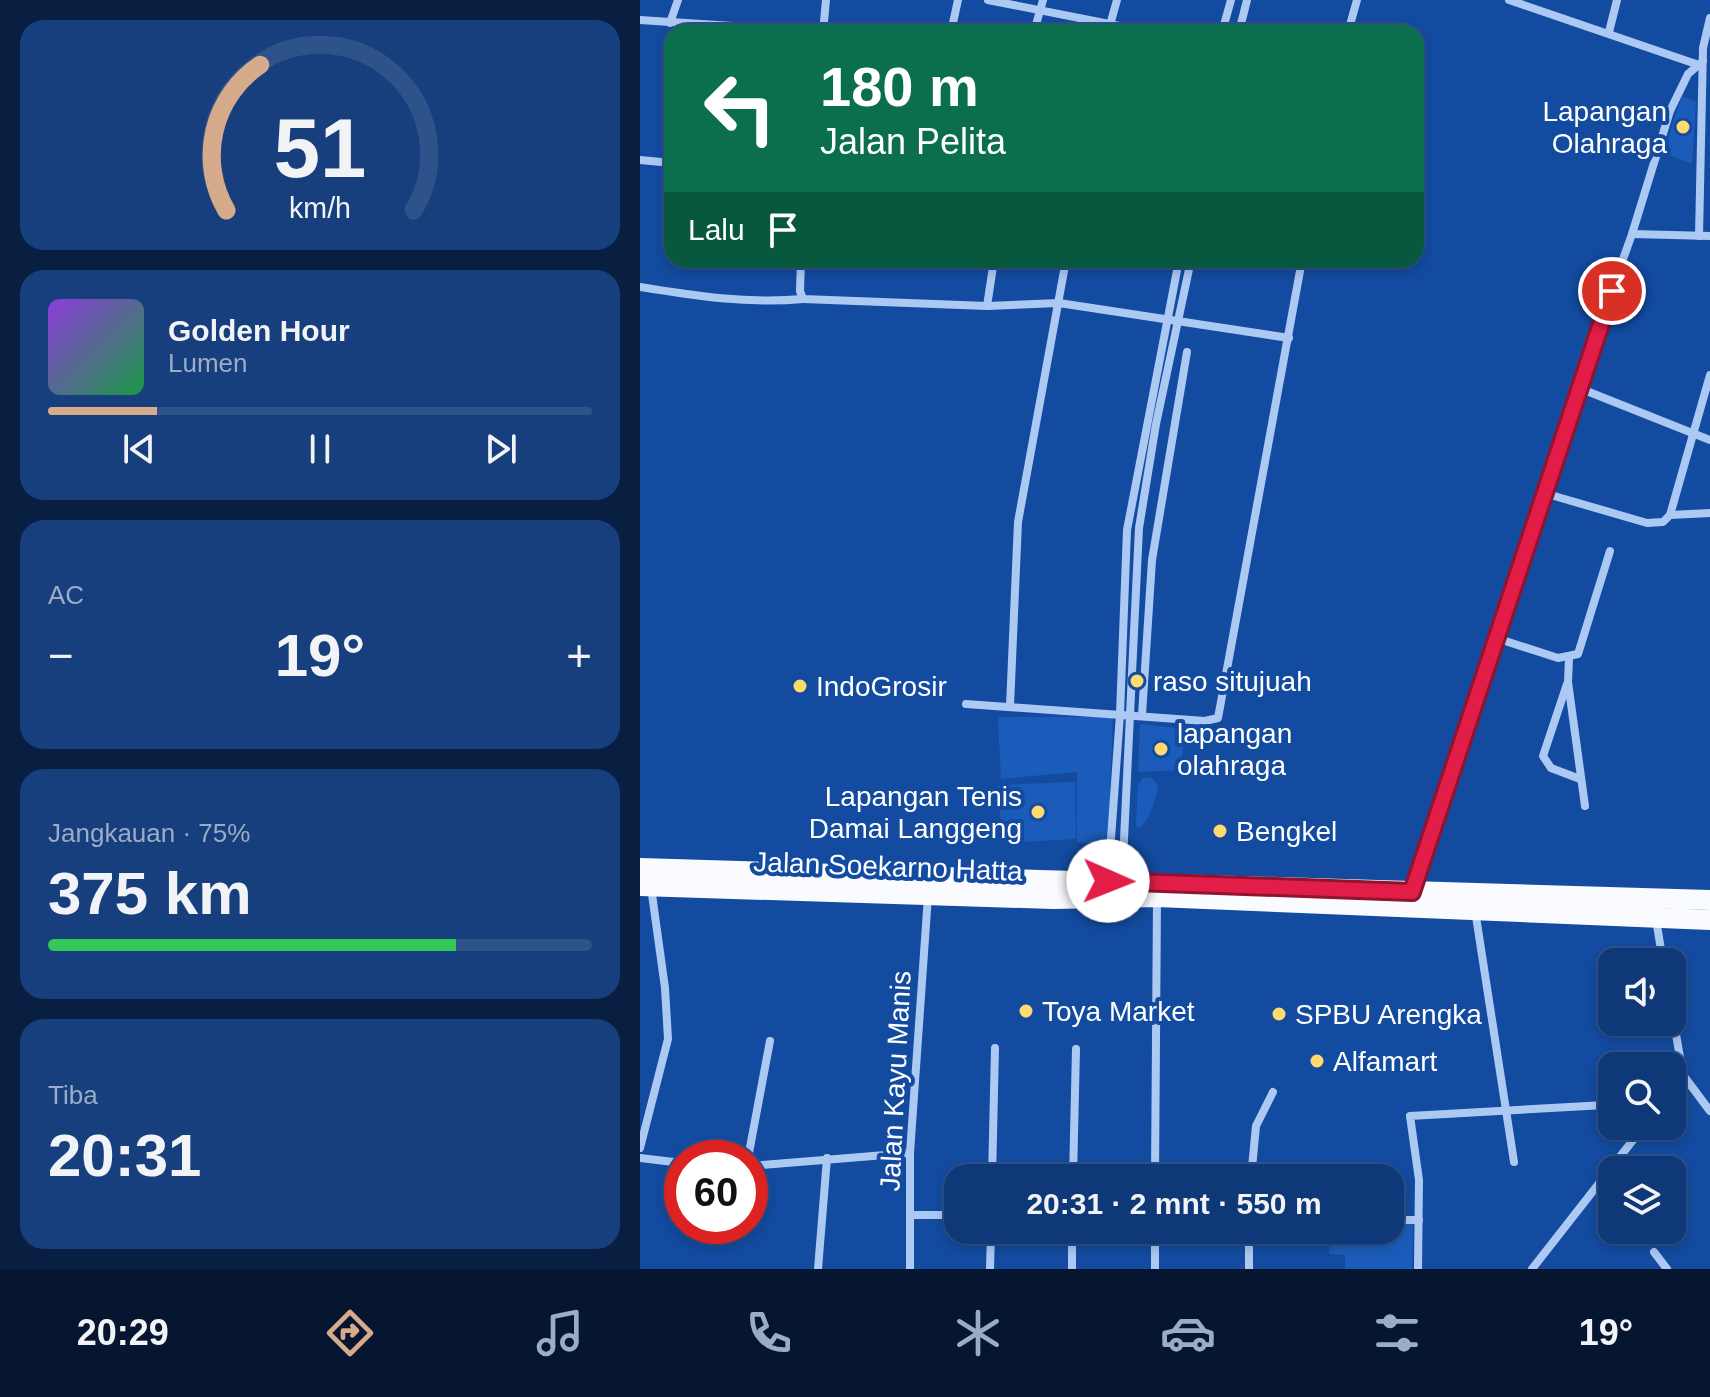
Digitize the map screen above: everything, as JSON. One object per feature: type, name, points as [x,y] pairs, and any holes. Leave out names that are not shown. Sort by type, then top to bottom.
[{"type":"main road","name":"Jalan Soekarno Hatta","points":[[640,868],[1710,900]]},
{"type":"main road","name":"Jalan Soekarno Hatta","points":[[646,886],[928,895],[1157,897],[1710,920]]},
{"type":"street","points":[[670,23],[678,0]]},
{"type":"street","points":[[824,24],[826,0]]},
{"type":"street","points":[[953,24],[958,0]]},
{"type":"street","points":[[988,0],[1042,5],[1095,24]]},
{"type":"street","points":[[1110,24],[1117,0]]},
{"type":"street","points":[[1224,24],[1231,0]]},
{"type":"street","points":[[1241,24],[1247,0]]},
{"type":"street","points":[[1350,24],[1357,0]]},
{"type":"street","points":[[1509,0],[1700,63]]},
{"type":"street","points":[[1609,32],[1617,0]]},
{"type":"street","points":[[1699,236],[1700,63],[1705,29],[1710,18]]},
{"type":"street","points":[[640,20],[687,24]]},
{"type":"street","points":[[1412,892],[1632,234],[1670,111],[1688,74],[1700,63]]},
{"type":"street","points":[[640,160],[664,162]]},
{"type":"street","points":[[1632,234],[1710,236]]},
{"type":"street","points":[[801,268],[800,291],[803,299]]},
{"type":"street","points":[[987,306],[993,268]]},
{"type":"street","points":[[1010,706],[1018,522],[1065,268]]},
{"type":"street","points":[[1115,881],[1129,598],[1127,530],[1177,268]]},
{"type":"street","points":[[1129,598],[1156,424],[1189,268]]},
{"type":"street","points":[[966,704],[1205,721],[1218,718],[1301,268]]},
{"type":"street","points":[[640,287],[711,299],[773,302],[803,299],[987,306],[1059,303],[1289,338]]},
{"type":"street","points":[[1142,715],[1147,598],[1187,352]]},
{"type":"street","points":[[1544,493],[1647,523],[1663,522],[1670,515],[1710,375]]},
{"type":"street","points":[[1579,388],[1710,440]]},
{"type":"street","points":[[1156,424],[1174,427]]},
{"type":"street","points":[[1670,515],[1710,513]]},
{"type":"street","points":[[1139,528],[1156,532]]},
{"type":"street","points":[[1496,638],[1558,658],[1569,658],[1583,645],[1610,551]]},
{"type":"street","points":[[1129,598],[1147,598]]},
{"type":"street","points":[[1569,658],[1568,682],[1585,806]]},
{"type":"street","points":[[1568,682],[1543,756],[1551,768],[1580,779]]},
{"type":"street","points":[[1115,881],[1124,714]]},
{"type":"street","points":[[640,1148],[668,1039],[665,988],[646,886]]},
{"type":"street","name":"Jalan Kayu Manis","points":[[910,1269],[910,1153],[928,895]]},
{"type":"street","points":[[1155,1164],[1157,897]]},
{"type":"street","points":[[1475,909],[1514,1162]]},
{"type":"street","points":[[1656,917],[1661,948]]},
{"type":"street","points":[[751,1140],[770,1041]]},
{"type":"street","points":[[992,1164],[995,1048]]},
{"type":"street","points":[[1073,1164],[1076,1049]]},
{"type":"street","points":[[1686,1079],[1710,1111]]},
{"type":"street","points":[[1252,1164],[1256,1126],[1273,1092]]},
{"type":"street","points":[[1418,1269],[1418,1159],[1410,1116],[1505,1108],[1598,1105]]},
{"type":"street","points":[[1532,1269],[1633,1140]]},
{"type":"street","points":[[768,1164],[910,1153]]},
{"type":"street","points":[[640,1158],[664,1161]]},
{"type":"street","points":[[818,1269],[827,1158]]},
{"type":"street","points":[[910,1215],[944,1215]]},
{"type":"street","points":[[1404,1220],[1419,1220]]},
{"type":"street","points":[[990,1269],[991,1244]]},
{"type":"street","points":[[1072,1244],[1072,1269]]},
{"type":"street","points":[[1155,1244],[1155,1269]]},
{"type":"street","points":[[1249,1244],[1249,1269]]},
{"type":"street","points":[[1654,1252],[1667,1269]]},
{"type":"shaded area","name":"Lapangan Olahraga","points":[[1682,96],[1696,102],[1692,164],[1663,153]]},
{"type":"shaded area","points":[[998,717],[1113,717],[1108,845],[1077,842],[1077,772],[1001,779]]},
{"type":"shaded area","name":"lapangan olahraga","points":[[1140,724],[1186,729],[1180,770],[1138,772]]},
{"type":"shaded area","points":[[1151,777],[1158,785],[1156,796],[1149,815],[1139,828],[1136,826],[1138,785],[1143,778]]},
{"type":"shaded area","name":"Lapangan Tenis Damai Langgeng","points":[[1075,782],[1076,839],[1002,843],[998,785]]},
{"type":"shaded area","points":[[1404,1224],[1413,1224],[1412,1269],[1345,1269],[1345,1255],[1329,1254],[1329,1244],[1404,1244]]},
{"type":"place","name":"Lapangan Olahraga","points":[[1683,127]]},
{"type":"place","name":"raso situjuah","points":[[1137,681]]},
{"type":"place","name":"IndoGrosir","points":[[800,686]]},
{"type":"place","name":"lapangan olahraga","points":[[1161,749]]},
{"type":"place","name":"Lapangan Tenis Damai Langgeng","points":[[1038,812]]},
{"type":"place","name":"Bengkel","points":[[1220,831]]},
{"type":"place","name":"Toya Market","points":[[1026,1011]]},
{"type":"place","name":"SPBU Arengka","points":[[1279,1014]]},
{"type":"place","name":"Alfamart","points":[[1317,1061]]},
{"type":"route","points":[[1108,881],[1412,892],[1612,291]]}]
